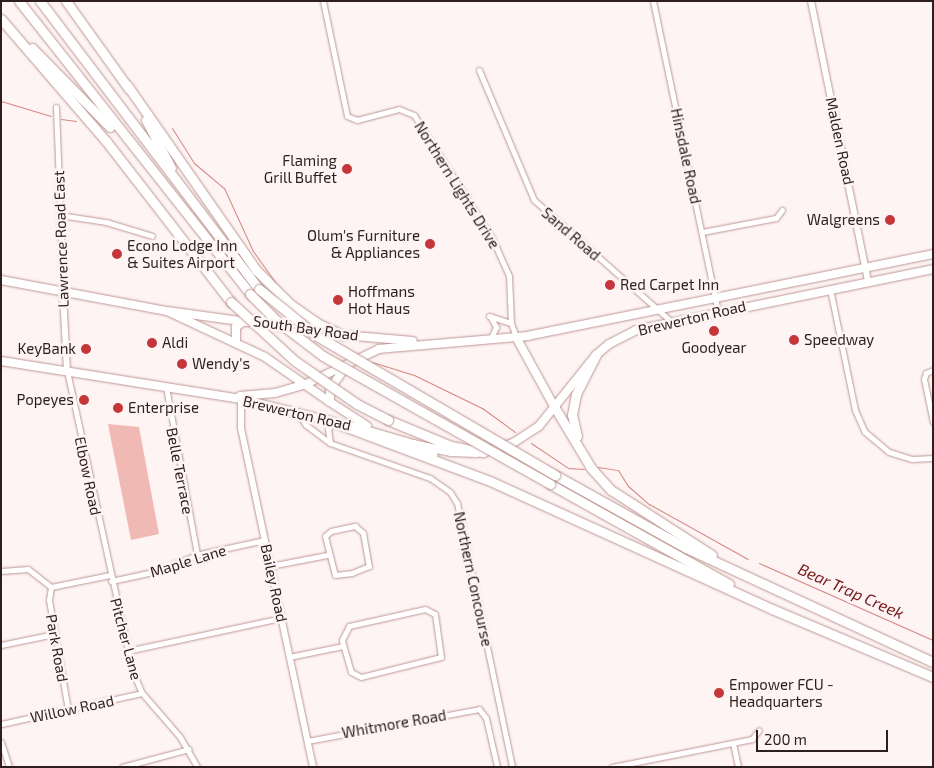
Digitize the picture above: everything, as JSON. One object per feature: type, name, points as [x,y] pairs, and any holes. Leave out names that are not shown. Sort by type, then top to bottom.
[{"type":"highway","points":[[18,1],[148,168],[250,294],[277,321],[323,356],[772,609]]},
{"type":"highway","points":[[40,1],[259,289],[317,336],[555,475],[686,548],[933,662]]},
{"type":"highway","points":[[66,1],[256,270],[290,304],[317,323],[342,334]]},
{"type":"highway","points":[[1,14],[148,168]]},
{"type":"highway","points":[[1,18],[106,141],[231,302],[295,361],[357,404],[388,420],[451,446],[484,452]]},
{"type":"highway","points":[[127,85],[186,194]]},
{"type":"highway","points":[[584,455],[572,416],[576,394],[596,355]]},
{"type":"highway","points":[[555,408],[601,481],[619,496],[753,579]]},
{"type":"highway","points":[[333,422],[490,481]]},
{"type":"highway","points":[[413,444],[772,609],[933,677]]},
{"type":"main road","name":"Brewerton Road","points":[[244,398],[306,384],[379,349],[516,337],[933,254]]},
{"type":"main road","name":"Brewerton Road","points":[[1,361],[244,398],[333,422],[383,433],[413,444],[451,452],[484,452],[522,438],[555,408],[596,355],[624,335],[670,321],[933,268]]},
{"type":"main road","name":"South Bay Road","points":[[1,280],[167,311],[342,334],[446,344]]},
{"type":"main road","name":"South Bay Road","points":[[167,311],[236,342],[306,384],[364,425],[383,433]]},
{"type":"main road","points":[[236,342],[236,327],[245,320]]},
{"type":"main road","points":[[516,337],[555,408]]},
{"type":"main road","points":[[330,402],[333,381],[350,363]]},
{"type":"street","name":"Northern Lights Drive","points":[[323,1],[347,116],[357,120],[398,108],[414,115],[492,238],[509,276],[511,323]]},
{"type":"street","name":"Hinsdale Road","points":[[653,1],[718,311]]},
{"type":"street","name":"Malden Road","points":[[811,1],[868,282]]},
{"type":"street","name":"Sand Road","points":[[479,70],[534,200],[670,321]]},
{"type":"street","name":"Lawrence Road East","points":[[56,107],[67,371]]},
{"type":"street","points":[[702,232],[776,218],[782,210]]},
{"type":"street","points":[[60,215],[106,222],[152,236]]},
{"type":"street","points":[[830,289],[854,410],[865,432],[888,452],[912,459],[933,458]]},
{"type":"street","points":[[490,340],[496,327],[490,316],[511,323],[516,337]]},
{"type":"street","points":[[933,370],[925,374],[933,422]]},
{"type":"street","name":"Elbow Road","points":[[67,371],[110,578]]},
{"type":"street","name":"Belle Terrace","points":[[166,387],[197,554]]},
{"type":"street","name":"Bailey Road","points":[[244,398],[241,428],[312,767]]},
{"type":"street","name":"Northern Concourse","points":[[296,412],[306,425],[330,443],[430,478],[450,492],[456,503],[512,767]]},
{"type":"street","points":[[330,443],[328,429],[333,422]]},
{"type":"street","points":[[355,526],[363,533],[369,566],[352,574],[335,575],[327,555],[324,539],[327,533],[355,526]]},
{"type":"street","name":"Maple Lane","points":[[51,587],[153,572],[197,554],[265,540]]},
{"type":"street","points":[[270,566],[327,555]]},
{"type":"street","points":[[1,571],[28,569],[51,587]]},
{"type":"street","name":"Pitcher Lane","points":[[110,578],[127,651],[142,692],[189,750],[197,767]]},
{"type":"street","name":"Park Road","points":[[51,587],[48,600],[68,710]]},
{"type":"street","points":[[425,609],[435,614],[442,654],[434,660],[361,677],[350,672],[343,646],[342,634],[349,626],[425,609]]},
{"type":"street","points":[[127,651],[281,618]]},
{"type":"street","points":[[1,645],[54,634]]},
{"type":"street","points":[[289,657],[343,646]]},
{"type":"street","name":"Willow Road","points":[[1,724],[142,692]]},
{"type":"street","name":"Whitmore Road","points":[[307,741],[481,710],[486,718],[497,767]]},
{"type":"street","points":[[612,767],[733,743],[756,737],[759,730]]},
{"type":"street","points":[[1,742],[9,767]]},
{"type":"street","points":[[733,743],[738,767]]},
{"type":"street","points":[[122,767],[189,750]]},
{"type":"shaded area","points":[[108,424],[139,427],[159,534],[131,540]]},
{"type":"waterway","name":"Bear Trap Creek","points":[[1,101],[51,116]]},
{"type":"waterway","name":"Bear Trap Creek","points":[[61,119],[76,121]]},
{"type":"waterway","name":"Bear Trap Creek","points":[[172,128],[194,163],[224,188],[253,251],[280,289]]},
{"type":"waterway","name":"Bear Trap Creek","points":[[372,362],[414,375],[482,408],[515,432]]},
{"type":"waterway","name":"Bear Trap Creek","points":[[531,443],[568,468],[584,469]]},
{"type":"waterway","name":"Bear Trap Creek","points":[[598,467],[618,470],[628,486],[649,504],[748,559]]},
{"type":"waterway","name":"Bear Trap Creek","points":[[759,563],[933,640]]},
{"type":"place","name":"Flaming Grill Buffet","points":[[347,169]]},
{"type":"place","name":"Walgreens","points":[[890,220]]},
{"type":"place","name":"Olum's Furniture & Appliances","points":[[430,244]]},
{"type":"place","name":"Econo Lodge Inn & Suites Airport","points":[[117,254]]},
{"type":"place","name":"Red Carpet Inn","points":[[610,285]]},
{"type":"place","name":"Hoffmans Hot Haus","points":[[338,300]]},
{"type":"place","name":"Goodyear","points":[[714,331]]},
{"type":"place","name":"Speedway","points":[[794,340]]},
{"type":"place","name":"Aldi","points":[[152,343]]},
{"type":"place","name":"KeyBank","points":[[86,349]]},
{"type":"place","name":"Wendy's","points":[[182,364]]},
{"type":"place","name":"Popeyes","points":[[84,400]]},
{"type":"place","name":"Enterprise","points":[[118,408]]},
{"type":"place","name":"Empower FCU - Headquarters","points":[[719,693]]}]
